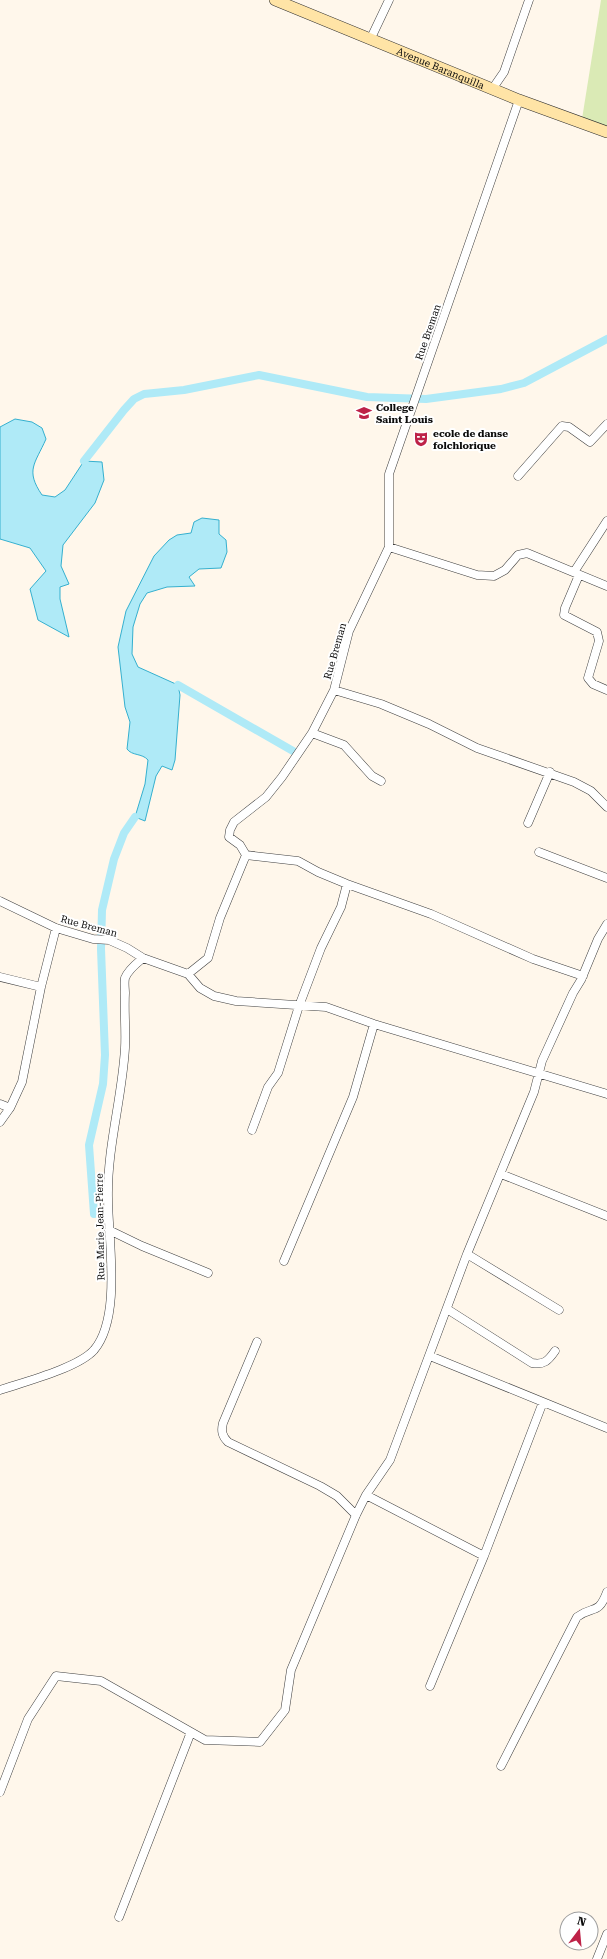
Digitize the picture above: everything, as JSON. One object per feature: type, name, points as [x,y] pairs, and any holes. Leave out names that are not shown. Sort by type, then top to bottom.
[{"type":"main road","name":"Avenue Baranquilla","points":[[275,0],[371,38],[519,100],[607,132]]},
{"type":"street","points":[[371,38],[389,0]]},
{"type":"street","points":[[493,88],[504,72],[529,0]]},
{"type":"street","name":"Rue Breman","points":[[246,855],[240,845],[229,837],[230,830],[234,822],[266,797],[282,777],[312,733],[334,690],[349,631],[389,547],[389,474],[519,100]]},
{"type":"street","points":[[518,476],[562,426],[569,426],[590,442],[607,424]]},
{"type":"street","points":[[607,521],[577,574],[564,615],[597,632],[599,641],[588,678],[593,684],[607,690]]},
{"type":"street","points":[[389,547],[477,575],[494,576],[504,570],[518,555],[527,553],[607,586]]},
{"type":"street","points":[[334,690],[381,704],[429,724],[477,748],[550,772],[574,782],[591,791],[606,805]]},
{"type":"street","points":[[312,733],[344,745],[372,776],[381,781]]},
{"type":"street","points":[[528,822],[550,772]]},
{"type":"street","points":[[539,852],[607,878]]},
{"type":"street","points":[[583,976],[533,959],[431,914],[347,884],[298,862],[246,855],[220,918],[208,958],[188,974],[200,988],[214,996],[236,1001],[326,1007],[374,1024],[607,1094]]},
{"type":"street","points":[[252,1130],[268,1087],[278,1073],[299,1006],[321,948],[341,907],[347,884]]},
{"type":"street","name":"Rue Breman","points":[[0,901],[56,928],[93,939],[109,940],[128,948],[143,958],[188,974]]},
{"type":"street","points":[[0,1792],[28,1719],[56,1676],[101,1681],[205,1740],[260,1742],[285,1710],[292,1670],[356,1515],[366,1495],[390,1460],[467,1254],[501,1174],[540,1073],[542,1061],[572,993],[583,976],[598,939],[607,924]]},
{"type":"street","points":[[0,1122],[10,1108],[22,1082],[41,987],[56,928]]},
{"type":"street","name":"Rue Marie Jean-Pierre","points":[[0,1390],[73,1364],[94,1349],[101,1338],[107,1319],[111,1297],[108,1198],[110,1159],[122,1086],[125,1047],[124,1018],[126,978],[135,965],[143,958]]},
{"type":"street","points":[[0,977],[41,987]]},
{"type":"street","points":[[284,1261],[353,1097],[374,1024]]},
{"type":"street","points":[[0,1104],[10,1108]]},
{"type":"street","points":[[501,1174],[607,1216]]},
{"type":"street","points":[[110,1230],[142,1246],[208,1273]]},
{"type":"street","points":[[467,1254],[559,1310]]},
{"type":"street","points":[[447,1309],[532,1362],[541,1364],[548,1361],[555,1351]]},
{"type":"street","points":[[257,1342],[223,1423],[223,1437],[228,1442],[301,1476],[337,1496],[356,1515]]},
{"type":"street","points":[[430,1356],[607,1428]]},
{"type":"street","points":[[430,1686],[484,1556],[543,1402]]},
{"type":"street","points":[[366,1495],[484,1556]]},
{"type":"street","points":[[501,1766],[577,1618],[583,1612],[596,1610],[600,1607],[607,1592]]},
{"type":"street","points":[[119,1916],[191,1732]]},
{"type":"street","points":[[597,1959],[607,1934]]},
{"type":"green space","points":[[601,0],[607,0],[607,128],[582,119]]},
{"type":"water","points":[[15,419],[32,422],[42,428],[46,439],[35,461],[33,473],[34,479],[42,495],[55,497],[65,490],[84,461],[102,462],[104,480],[95,503],[63,545],[61,566],[69,584],[60,587],[60,599],[69,637],[38,620],[30,589],[46,571],[30,548],[0,539],[0,427]]},
{"type":"water","points":[[202,518],[219,520],[219,534],[226,540],[227,552],[221,568],[199,569],[189,577],[195,586],[167,587],[147,593],[140,604],[133,627],[132,654],[138,667],[178,685],[180,695],[175,760],[172,770],[162,766],[156,776],[145,821],[135,817],[145,784],[148,760],[143,756],[132,753],[127,749],[130,722],[125,707],[118,647],[126,611],[154,556],[169,540],[177,535],[191,533],[194,522]]},
{"type":"waterway","points":[[84,461],[124,410],[134,399],[144,394],[184,390],[259,375],[367,397],[426,399],[501,389],[524,383],[607,339]]},
{"type":"waterway","points":[[178,685],[293,751]]},
{"type":"waterway","points":[[94,1214],[89,1145],[103,1084],[105,1055],[101,949],[102,910],[114,859],[124,833],[135,817]]},
{"type":"place","name":"College Saint Louis","points":[[364,413]]},
{"type":"place","name":"ecole de danse folchlorique","points":[[421,439]]}]
